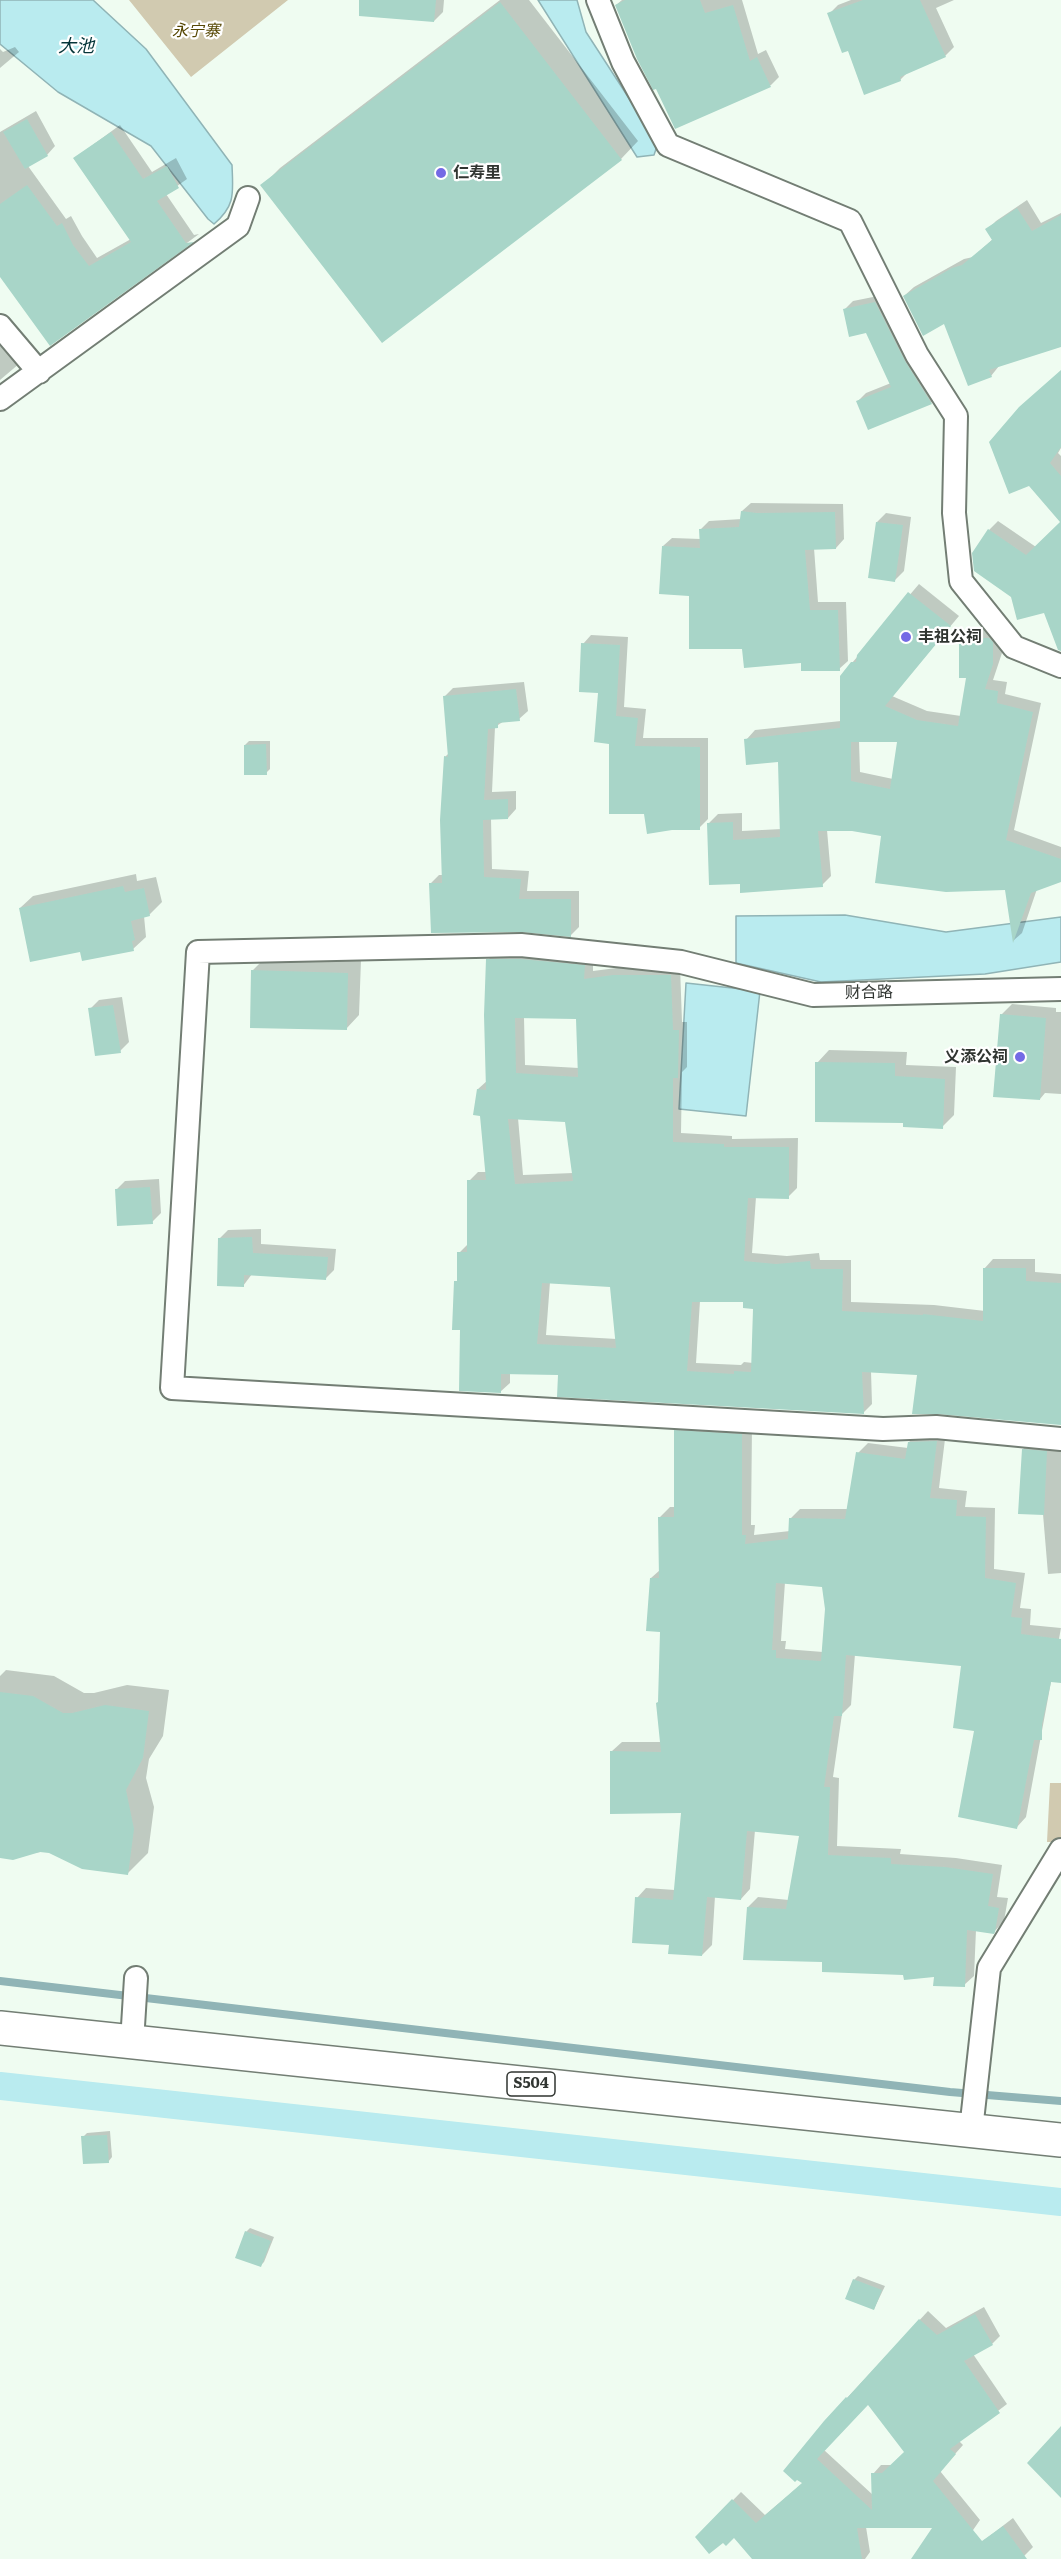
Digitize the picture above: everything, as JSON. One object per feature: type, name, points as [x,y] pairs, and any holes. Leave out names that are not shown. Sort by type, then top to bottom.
[{"type":"main road","name":"S504","points":[[0,2028],[133,2028],[972,2121],[1061,2140]]},
{"type":"street","points":[[598,0],[623,62],[668,145],[850,222],[917,355],[956,416],[954,513],[961,581],[1014,647],[1061,666]]},
{"type":"street","points":[[0,399],[238,226],[249,198]]},
{"type":"street","points":[[0,326],[39,372]]},
{"type":"street","name":"财合路","points":[[1061,989],[813,994],[681,962],[521,945],[198,952],[172,1388],[883,1429],[936,1427],[1061,1439]]},
{"type":"street","points":[[972,2121],[989,1968],[1061,1850]]},
{"type":"street","points":[[133,2028],[136,1978]]},
{"type":"green space","name":"永宁寨","points":[[129,0],[288,0],[191,77]]},
{"type":"green space","points":[[1050,1783],[1061,1783],[1061,1842],[1047,1842]]},
{"type":"water","name":"大池","points":[[0,0],[93,0],[146,49],[232,165],[232,198],[226,211],[214,224],[151,146],[58,92],[0,44]]},
{"type":"water","points":[[538,0],[577,0],[586,32],[658,143],[654,155],[637,157]]},
{"type":"water","points":[[845,915],[946,932],[1061,917],[1061,962],[985,974],[821,982],[736,963],[736,916]]},
{"type":"water","points":[[686,983],[760,991],[746,1116],[679,1109]]},
{"type":"building","points":[[359,0],[436,0],[434,22],[359,16]]},
{"type":"building","points":[[625,0],[700,0],[705,13],[733,5],[750,61],[757,57],[771,87],[675,129],[656,89],[653,90],[637,59],[615,5]]},
{"type":"building","points":[[863,0],[920,0],[946,57],[900,77],[901,81],[864,95],[848,51],[842,53],[827,13]]},
{"type":"building","name":"仁寿里","points":[[500,2],[622,160],[382,343],[260,185]]},
{"type":"building","points":[[27,119],[48,156],[25,169],[3,132]]},
{"type":"building","points":[[111,132],[143,179],[167,166],[179,188],[157,201],[186,243],[194,242],[50,346],[0,277],[0,204],[27,185],[57,226],[62,223],[73,245],[89,266],[131,242],[73,158]]},
{"type":"building","points":[[1017,208],[1032,231],[1061,215],[1061,347],[989,370],[992,377],[968,386],[944,324],[923,336],[903,296],[952,268],[962,265],[992,240],[985,229]]},
{"type":"building","points":[[875,302],[905,361],[932,404],[868,430],[856,401],[891,387],[866,333],[849,337],[843,309]]},
{"type":"building","points":[[1061,370],[1061,447],[1050,463],[1061,476],[1061,651],[1058,650],[1044,613],[1017,620],[1011,597],[974,571],[972,553],[988,529],[1026,555],[1060,522],[1029,486],[1009,494],[989,442],[1019,407]]},
{"type":"building","points":[[741,511],[757,513],[835,512],[836,549],[805,550],[810,610],[838,610],[840,671],[801,671],[801,663],[744,668],[742,649],[689,649],[689,596],[659,594],[662,546],[700,548],[699,529],[739,527]]},
{"type":"building","points":[[876,522],[903,525],[895,582],[868,578]]},
{"type":"building","points":[[908,592],[951,626],[885,706],[917,720],[958,726],[966,678],[959,678],[959,638],[989,638],[993,642],[993,664],[985,689],[998,691],[997,703],[1033,712],[1006,840],[1061,859],[1061,882],[1031,893],[1013,943],[1005,890],[946,892],[875,883],[881,836],[852,831],[818,831],[823,887],[740,893],[740,884],[709,885],[707,823],[733,822],[733,840],[780,837],[778,762],[746,765],[744,739],[840,728],[840,676],[851,662],[856,662],[857,655]],"holes":[[[851,742],[897,742],[890,789],[851,781]]]},
{"type":"building","points":[[581,643],[620,645],[616,716],[638,718],[635,746],[700,747],[700,830],[672,830],[647,834],[644,814],[609,814],[609,744],[594,742],[598,693],[579,692]]},
{"type":"building","points":[[516,689],[520,721],[498,723],[498,728],[488,729],[484,800],[508,799],[508,819],[483,820],[484,877],[521,879],[519,899],[571,899],[571,937],[521,932],[431,933],[429,883],[442,883],[440,820],[444,756],[448,757],[443,696]]},
{"type":"building","points":[[266,744],[267,775],[244,775],[244,745]]},
{"type":"building","points":[[123,886],[125,892],[144,888],[150,916],[131,921],[135,940],[132,941],[134,951],[82,961],[80,952],[30,962],[19,908]]},
{"type":"building","points":[[486,959],[520,959],[585,965],[584,979],[613,975],[671,975],[673,1030],[679,1030],[678,1078],[673,1078],[673,1142],[724,1144],[724,1147],[789,1147],[789,1199],[748,1198],[744,1261],[776,1264],[810,1261],[811,1269],[843,1269],[842,1311],[923,1314],[983,1321],[983,1268],[1026,1268],[1026,1281],[1061,1283],[1061,1425],[937,1414],[912,1414],[917,1375],[862,1372],[864,1414],[557,1397],[558,1375],[501,1374],[501,1393],[459,1391],[460,1330],[452,1330],[454,1281],[457,1281],[457,1252],[467,1252],[467,1180],[486,1180],[480,1116],[473,1115],[477,1089],[486,1090],[484,1015]],"holes":[[[515,1018],[576,1019],[578,1077],[516,1073]],[[508,1119],[565,1122],[573,1181],[515,1184]],[[542,1283],[610,1287],[616,1348],[537,1344]],[[692,1302],[743,1302],[743,1308],[753,1309],[751,1372],[734,1371],[734,1374],[687,1371]]]},
{"type":"building","points":[[251,970],[348,973],[347,1030],[250,1028]]},
{"type":"building","points":[[113,1005],[121,1053],[95,1056],[88,1008]]},
{"type":"building","name":"义添公祠","points":[[1000,1014],[1046,1018],[1040,1100],[993,1097]]},
{"type":"building","points":[[815,1062],[895,1063],[895,1076],[945,1079],[943,1129],[903,1127],[903,1123],[815,1122]]},
{"type":"building","points":[[150,1187],[153,1224],[117,1226],[115,1189]]},
{"type":"building","points":[[252,1237],[253,1253],[328,1257],[326,1280],[244,1275],[244,1287],[217,1286],[218,1238]]},
{"type":"building","points":[[674,1430],[742,1434],[742,1535],[746,1535],[745,1544],[788,1539],[789,1518],[845,1519],[856,1452],[905,1459],[908,1442],[937,1441],[930,1498],[957,1500],[956,1516],[986,1517],[985,1578],[1016,1583],[1011,1617],[1022,1618],[1021,1634],[1061,1639],[1061,1683],[1051,1682],[1042,1724],[1042,1740],[1034,1740],[1017,1829],[958,1817],[974,1731],[953,1728],[961,1666],[846,1655],[842,1716],[834,1716],[824,1787],[830,1787],[828,1855],[891,1858],[891,1864],[945,1867],[993,1874],[988,1906],[999,1908],[995,1932],[994,1934],[967,1930],[965,1987],[933,1986],[934,1977],[904,1980],[903,1975],[822,1972],[822,1962],[743,1960],[747,1907],[786,1909],[799,1836],[747,1831],[741,1900],[707,1897],[702,1956],[668,1954],[669,1945],[632,1943],[635,1897],[673,1900],[681,1813],[610,1814],[610,1751],[661,1752],[656,1703],[658,1702],[660,1632],[646,1631],[650,1578],[659,1578],[658,1517],[674,1517]],"holes":[[[776,1583],[822,1587],[825,1609],[821,1661],[776,1658],[776,1650],[772,1650]]]},
{"type":"building","points":[[1022,1449],[1047,1451],[1044,1515],[1018,1514]]},
{"type":"building","points":[[0,1692],[33,1696],[63,1713],[105,1705],[149,1711],[143,1758],[126,1790],[134,1829],[128,1875],[82,1869],[49,1853],[40,1852],[13,1860],[0,1858]]},
{"type":"building","points":[[107,2135],[109,2163],[83,2164],[81,2136]]},
{"type":"building","points":[[245,2231],[271,2241],[261,2267],[235,2258]]},
{"type":"building","points":[[853,2279],[882,2290],[874,2310],[845,2299]]},
{"type":"building","points":[[975,2314],[993,2345],[964,2361],[1000,2413],[950,2449],[956,2454],[933,2481],[982,2541],[1003,2526],[1027,2559],[911,2559],[932,2528],[857,2528],[862,2559],[752,2559],[734,2538],[726,2546],[723,2543],[709,2554],[695,2537],[732,2499],[756,2523],[802,2483],[797,2480],[795,2482],[783,2471],[824,2421],[919,2319],[937,2335]],"holes":[[[868,2405],[904,2452],[882,2473],[871,2473],[872,2510],[817,2459]]]},
{"type":"building","points":[[1061,2426],[1061,2498],[1027,2463]]},
{"type":"waterway","points":[[0,1981],[950,2092],[1061,2101]]},
{"type":"waterway","points":[[0,2086],[1061,2202]]},
{"type":"place","name":"仁寿里","points":[[441,173]]},
{"type":"place","name":"丰祖公祠","points":[[906,637]]},
{"type":"place","name":"义添公祠","points":[[1020,1057]]}]
